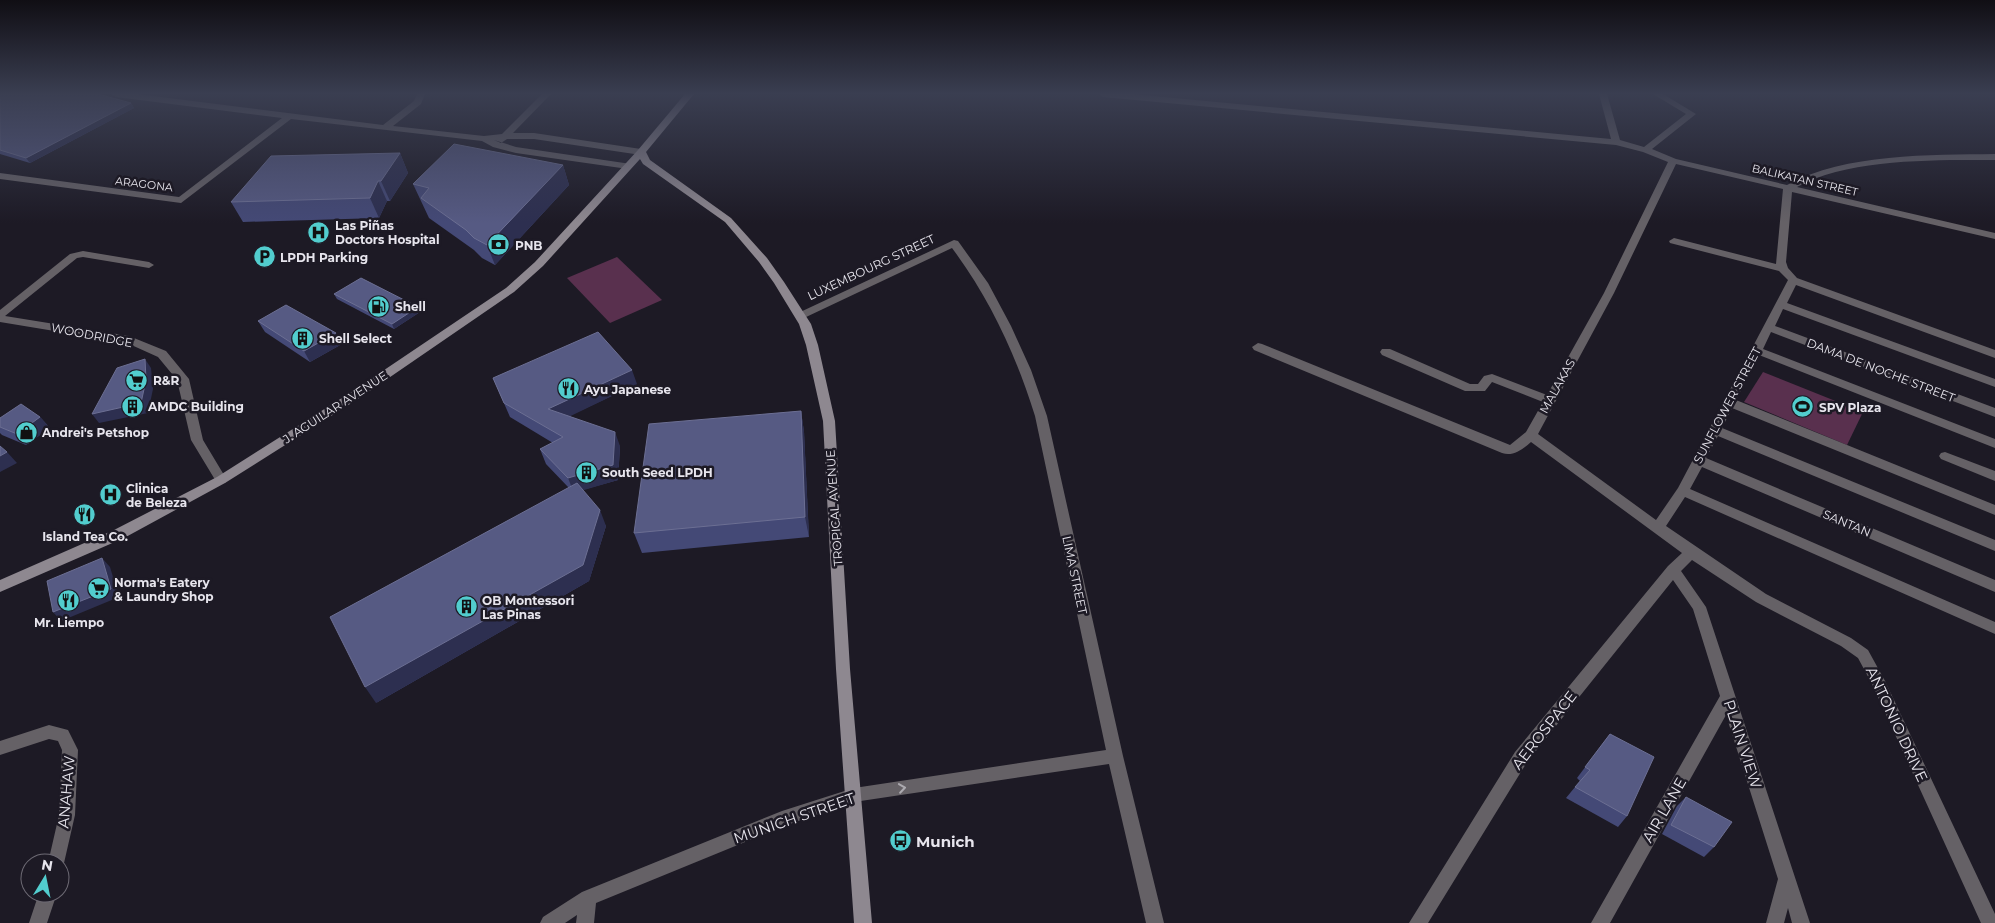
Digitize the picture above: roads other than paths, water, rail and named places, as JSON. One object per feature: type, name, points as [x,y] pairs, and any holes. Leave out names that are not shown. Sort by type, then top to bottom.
[{"type":"street","name":"ARAGONA","points":[[0,176],[181,200],[262,137]]},
{"type":"street","points":[[467,137],[484,139],[497,137]]},
{"type":"street","points":[[496,145],[503,137]]},
{"type":"street","points":[[542,137],[641,152]]},
{"type":"street","name":"J. AGUILAR AVENUE","points":[[0,586],[119,534],[221,480],[357,394],[510,290],[540,264],[654,137]]},
{"type":"street","name":"BALIKATAN STREET","points":[[1563,137],[1616,142],[1646,150],[1674,161],[1995,236]]},
{"type":"street","points":[[1615,137],[1616,142]]},
{"type":"street","points":[[1646,150],[1663,137]]},
{"type":"street","points":[[484,139],[496,145],[516,150],[628,166],[646,162]]},
{"type":"street","points":[[550,154],[565,140]]},
{"type":"street","name":"TROPICAL AVENUE","points":[[641,152],[646,162],[728,220],[763,260],[800,316],[812,345],[828,421],[843,668],[863,923]]},
{"type":"street","points":[[1995,157],[1900,161],[1826,171],[1797,180],[1788,188],[1781,262],[1783,269],[1793,280],[1995,354]]},
{"type":"street","name":"MALAKAS","points":[[1531,435],[1609,293],[1674,161]]},
{"type":"street","points":[[1674,241],[1783,269]]},
{"type":"street","name":"LUXEMBOURG STREET","points":[[800,316],[954,243]]},
{"type":"street","name":"LIMA STREET","points":[[954,243],[968,260],[1005,322],[1028,375],[1041,416],[1115,756],[1155,923]]},
{"type":"street","points":[[0,315],[74,256],[83,254],[149,265]]},
{"type":"street","name":"SUNFLOWER STREET","points":[[1658,527],[1682,491],[1793,280]]},
{"type":"street","points":[[1780,304],[1995,383]]},
{"type":"street","name":"WOODRIDGE","points":[[0,319],[129,340],[162,354],[183,379],[197,440],[221,480]]},
{"type":"street","name":"DAMA DE NOCHE STREET","points":[[1768,327],[1995,413]]},
{"type":"street","points":[[1258,347],[1506,450],[1512,450],[1531,435],[1691,552]]},
{"type":"street","points":[[1756,350],[1995,444]]},
{"type":"street","points":[[1386,352],[1469,388],[1481,388],[1488,379],[1492,378],[1550,400]]},
{"type":"street","points":[[1729,402],[1995,510]]},
{"type":"street","points":[[1714,430],[1995,546]]},
{"type":"street","points":[[1945,456],[1995,476]]},
{"type":"street","name":"SANTAN","points":[[1698,460],[1995,586]]},
{"type":"street","points":[[1682,491],[1995,628]]},
{"type":"street","name":"AEROSPACE","points":[[1418,923],[1521,757],[1673,570],[1691,552]]},
{"type":"street","name":"ANTONIO DRIVE","points":[[1691,552],[1761,598],[1846,642],[1864,654],[1990,923]]},
{"type":"street","name":"PLAIN VIEW","points":[[1673,570],[1699,608],[1801,923]]},
{"type":"street","name":"AIR LANE","points":[[1600,923],[1728,697]]},
{"type":"street","name":"ANAHAW","points":[[0,748],[49,732],[62,735],[70,750],[67,816],[58,853]]},
{"type":"street","name":"MUNICH STREET","points":[[549,923],[588,898],[782,819],[854,795],[1115,756]]},
{"type":"street","points":[[1775,923],[1787,878]]},
{"type":"street","points":[[585,923],[588,898]]},
{"type":"street","points":[[38,923],[45,903]]},
{"type":"place","name":"Las Piñas Doctors Hospital","points":[[319,232]]},
{"type":"place","name":"PNB","points":[[499,245]]},
{"type":"place","name":"LPDH Parking","points":[[264,257]]},
{"type":"place","name":"Shell","points":[[379,306]]},
{"type":"place","name":"Shell Select","points":[[303,338]]},
{"type":"place","name":"R&R","points":[[137,380]]},
{"type":"place","name":"Ayu Japanese","points":[[568,389]]},
{"type":"place","name":"AMDC Building","points":[[132,406]]},
{"type":"place","name":"SPV Plaza","points":[[1803,407]]},
{"type":"place","name":"Andrei's Petshop","points":[[26,432]]},
{"type":"place","name":"South Seed LPDH","points":[[586,472]]},
{"type":"place","name":"Clinica de Beleza","points":[[110,495]]},
{"type":"place","name":"Island Tea Co.","points":[[85,515]]},
{"type":"place","name":"Norma's Eatery & Laundry Shop","points":[[98,589]]},
{"type":"place","name":"Mr. Liempo","points":[[69,601]]},
{"type":"place","name":"OB Montessori Las Pinas","points":[[466,607]]},
{"type":"place","name":"Munich","points":[[900,841]]}]
